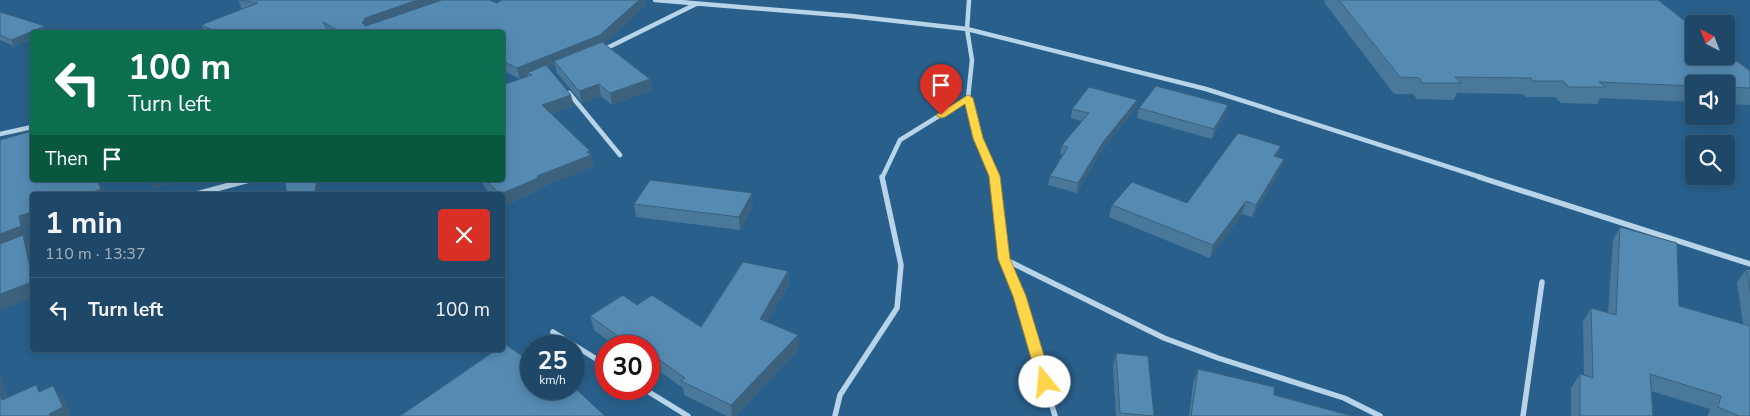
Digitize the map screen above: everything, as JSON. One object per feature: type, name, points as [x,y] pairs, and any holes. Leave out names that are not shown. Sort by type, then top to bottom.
[{"type":"street","points":[[655,0],[851,16],[967,30],[1086,57],[1206,88],[1750,264]]},
{"type":"street","points":[[969,0],[967,30],[972,60],[968,98],[978,138],[994,176],[1004,259],[1019,296],[1055,416]]},
{"type":"street","points":[[602,51],[697,4]]},
{"type":"street","points":[[563,87],[620,155]]},
{"type":"street","points":[[835,416],[840,395],[897,308],[901,265],[882,177],[900,140],[968,98]]},
{"type":"street","points":[[0,134],[30,127]]},
{"type":"street","points":[[204,192],[242,182]]},
{"type":"street","points":[[1004,259],[1164,338],[1218,358],[1344,398],[1380,416]]},
{"type":"street","points":[[1523,416],[1542,282]]},
{"type":"street","points":[[552,332],[595,358]]},
{"type":"street","points":[[660,399],[688,416]]},
{"type":"building","points":[[238,0],[417,0],[365,18],[362,23],[366,26],[442,0],[489,0],[497,3],[502,0],[639,0],[600,35],[517,68],[505,62],[505,30],[337,30],[323,22],[328,30],[213,30],[201,25],[258,3]]},
{"type":"building","points":[[1339,0],[1658,0],[1685,21],[1685,65],[1735,65],[1735,60],[1750,71],[1750,88],[1735,87],[1735,75],[1685,75],[1685,86],[1599,82],[1606,87],[1569,87],[1563,81],[1533,81],[1531,78],[1455,77],[1461,83],[1423,83],[1419,78],[1400,77]]},
{"type":"building","points":[[0,12],[45,26],[30,30],[30,32],[11,40],[0,35]]},
{"type":"building","points":[[602,42],[650,79],[610,93],[599,84],[579,91],[554,61]]},
{"type":"building","points":[[546,65],[571,95],[542,105],[590,151],[587,152],[591,155],[537,176],[538,178],[505,192],[498,192],[487,182],[505,182],[505,84],[532,75],[527,73]]},
{"type":"building","points":[[1156,86],[1228,105],[1214,129],[1139,108]]},
{"type":"building","points":[[1089,87],[1137,100],[1103,142],[1078,183],[1050,176],[1068,147],[1062,145],[1089,113],[1072,109]]},
{"type":"building","points":[[30,132],[30,182],[98,182],[101,189],[92,192],[30,192],[30,213],[19,216],[21,226],[0,234],[0,140]]},
{"type":"building","points":[[1238,133],[1281,146],[1274,156],[1284,159],[1256,205],[1246,201],[1213,245],[1112,205],[1132,182],[1187,203]]},
{"type":"building","points":[[650,180],[752,193],[739,217],[634,204]]},
{"type":"building","points":[[285,182],[317,182],[315,192],[287,192]]},
{"type":"building","points":[[1620,227],[1677,243],[1679,306],[1750,326],[1750,416],[1739,416],[1718,407],[1721,396],[1650,374],[1653,416],[1580,416],[1580,374],[1593,378],[1591,308],[1616,315]]},
{"type":"building","points":[[23,235],[30,268],[30,283],[0,294],[0,244]]},
{"type":"building","points":[[743,262],[788,271],[760,319],[798,335],[731,405],[681,381],[685,378],[660,360],[660,335],[616,335],[590,316],[623,295],[637,305],[652,295],[701,327]]},
{"type":"building","points":[[1747,269],[1750,270],[1750,292]]},
{"type":"building","points":[[505,344],[520,354],[520,400],[585,400],[585,397],[605,416],[400,416],[493,352],[505,352]]},
{"type":"building","points":[[1116,353],[1148,356],[1154,416],[1120,413]]},
{"type":"building","points":[[1198,369],[1274,387],[1274,395],[1352,416],[1191,416]]},
{"type":"building","points":[[36,385],[39,392],[53,386],[63,407],[49,414],[50,416],[0,416],[0,394],[2,400]]},
{"type":"route","points":[[941,115],[968,98],[978,138],[994,176],[1004,259],[1019,296],[1045,382]]}]
